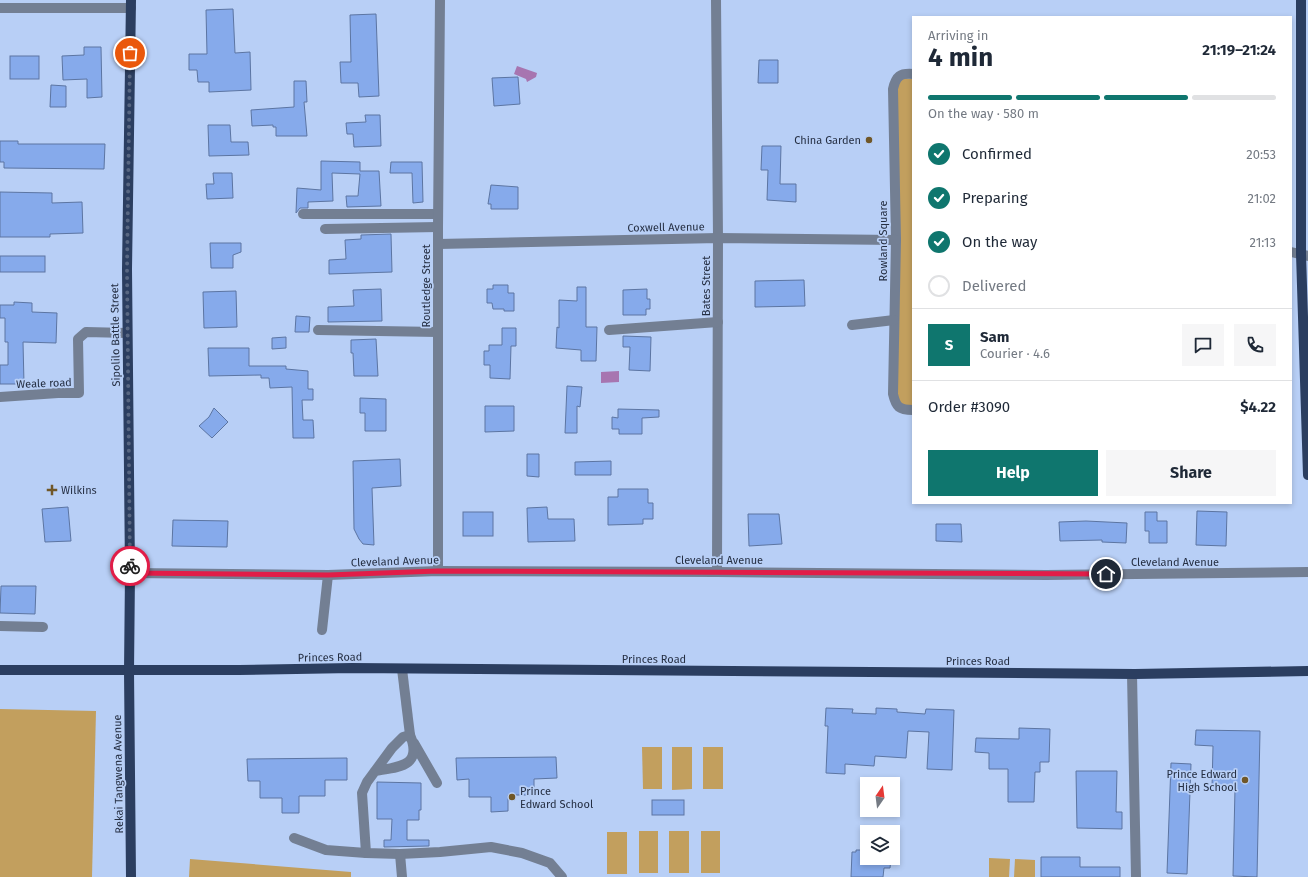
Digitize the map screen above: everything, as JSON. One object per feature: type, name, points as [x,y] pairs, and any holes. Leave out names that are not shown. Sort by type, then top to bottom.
[{"type":"main road","points":[[1301,0],[1300,254],[1308,475]]},
{"type":"main road","name":"Sipolilo Battle Street","points":[[129,670],[130,573],[127,210],[131,4]]},
{"type":"main road","name":"Princes Road","points":[[0,670],[402,668],[1132,674],[1308,671]]},
{"type":"main road","name":"Rekai Tangwena Avenue","points":[[129,670],[131,877]]},
{"type":"street","name":"Routledge Street","points":[[438,571],[438,214],[440,0]]},
{"type":"street","name":"Bates Street","points":[[716,0],[718,238],[717,572]]},
{"type":"street","points":[[0,8],[131,4]]},
{"type":"street","name":"Rowland Square","points":[[912,74],[901,74],[897,78],[893,89],[896,240],[894,394],[895,402],[899,407],[906,410],[912,410]]},
{"type":"street","points":[[303,214],[438,214]]},
{"type":"street","points":[[325,229],[438,227]]},
{"type":"street","name":"Coxwell Avenue","points":[[438,244],[718,238],[896,240]]},
{"type":"street","points":[[852,325],[894,320]]},
{"type":"street","points":[[609,330],[718,322]]},
{"type":"street","points":[[318,330],[438,332]]},
{"type":"street","name":"Weale road","points":[[0,396],[79,393],[78,339],[86,332],[127,333]]},
{"type":"street","name":"Cleveland Avenue","points":[[130,573],[328,575],[438,571],[1053,575],[1308,572]]},
{"type":"street","points":[[322,630],[328,575]]},
{"type":"street","points":[[0,626],[43,628]]},
{"type":"street","points":[[375,771],[405,765],[413,754],[402,668]]},
{"type":"street","points":[[1132,674],[1136,877]]},
{"type":"street","points":[[366,853],[362,793],[367,782],[375,771],[392,748],[403,737],[412,739],[437,783]]},
{"type":"street","points":[[294,838],[326,850],[366,853],[400,854],[491,847],[522,853],[550,863],[562,877]]},
{"type":"street","points":[[400,854],[402,877]]},
{"type":"shaded area","points":[[517,66],[537,73],[536,77],[527,82],[526,79],[514,74]]},
{"type":"shaded area","points":[[895,78],[912,79],[912,408],[897,409]]},
{"type":"shaded area","points":[[619,371],[619,382],[601,383],[601,372]]},
{"type":"shaded area","points":[[0,709],[96,711],[92,877],[0,877]]},
{"type":"shaded area","points":[[642,747],[662,747],[662,789],[643,789]]},
{"type":"shaded area","points":[[672,747],[692,747],[692,789],[672,790]]},
{"type":"shaded area","points":[[703,747],[723,747],[723,789],[703,789]]},
{"type":"shaded area","points":[[639,831],[658,831],[658,873],[639,873]]},
{"type":"shaded area","points":[[669,831],[689,831],[689,873],[669,873]]},
{"type":"shaded area","points":[[701,831],[720,831],[720,873],[701,873]]},
{"type":"shaded area","points":[[607,832],[627,832],[627,874],[607,874]]},
{"type":"shaded area","points":[[989,858],[1010,859],[1009,877],[989,877]]},
{"type":"shaded area","points":[[190,859],[351,872],[351,877],[189,877]]},
{"type":"shaded area","points":[[1015,859],[1035,860],[1035,877],[1014,877]]},
{"type":"building","points":[[233,9],[235,53],[250,52],[251,90],[209,92],[209,82],[198,82],[197,70],[189,70],[189,54],[207,54],[206,10]]},
{"type":"building","points":[[376,14],[379,96],[359,97],[358,83],[341,83],[340,62],[351,62],[350,15]]},
{"type":"building","points":[[84,47],[101,47],[102,97],[87,98],[87,79],[63,80],[62,56],[84,55]]},
{"type":"building","points":[[10,56],[39,56],[39,79],[10,79]]},
{"type":"building","points":[[759,60],[778,60],[778,83],[758,83]]},
{"type":"building","points":[[518,77],[520,104],[494,106],[492,78]]},
{"type":"building","points":[[294,81],[306,81],[307,102],[304,102],[307,136],[276,136],[276,127],[273,127],[273,125],[252,126],[251,110],[294,107]]},
{"type":"building","points":[[51,85],[66,86],[66,107],[50,107]]},
{"type":"building","points":[[365,115],[380,115],[381,146],[354,147],[353,134],[347,134],[346,123],[366,122]]},
{"type":"building","points":[[208,125],[230,125],[231,142],[248,142],[249,155],[209,156]]},
{"type":"building","points":[[0,141],[18,141],[18,144],[105,144],[104,169],[4,168],[4,162],[0,162]]},
{"type":"building","points":[[762,146],[781,146],[780,184],[796,184],[796,202],[767,200],[768,170],[761,170]]},
{"type":"building","points":[[321,161],[360,162],[360,171],[379,171],[381,206],[347,207],[346,196],[358,196],[360,174],[332,173],[333,201],[308,202],[308,208],[300,208],[296,213],[297,188],[321,190]]},
{"type":"building","points":[[391,162],[422,162],[423,202],[413,203],[412,173],[390,173]]},
{"type":"building","points":[[213,173],[232,173],[233,198],[207,199],[206,184],[214,184]]},
{"type":"building","points":[[491,185],[518,187],[518,209],[491,209],[491,204],[488,204]]},
{"type":"building","points":[[0,192],[52,193],[52,203],[82,202],[83,233],[50,234],[50,237],[0,237]]},
{"type":"building","points":[[391,234],[392,272],[329,274],[329,260],[346,259],[345,240],[361,239],[361,235]]},
{"type":"building","points":[[210,243],[241,243],[241,252],[233,255],[233,268],[211,268]]},
{"type":"building","points":[[0,256],[45,256],[45,272],[0,272]]},
{"type":"building","points":[[804,280],[805,306],[755,307],[755,281]]},
{"type":"building","points":[[493,285],[508,285],[508,293],[514,293],[514,311],[493,309],[492,303],[487,303],[487,289],[493,289]]},
{"type":"building","points":[[577,287],[586,287],[586,327],[597,327],[596,361],[581,361],[581,350],[556,348],[557,327],[559,328],[559,300],[577,301]]},
{"type":"building","points":[[381,289],[382,321],[328,322],[328,307],[354,306],[353,290]]},
{"type":"building","points":[[647,289],[647,299],[650,299],[650,309],[646,309],[646,315],[623,315],[623,290]]},
{"type":"building","points":[[236,291],[237,327],[204,328],[203,292]]},
{"type":"building","points":[[14,302],[32,303],[32,312],[57,313],[56,343],[23,342],[24,384],[0,384],[0,365],[8,365],[8,342],[5,342],[5,318],[0,318],[0,305],[14,305]]},
{"type":"building","points":[[296,316],[310,317],[309,332],[295,332]]},
{"type":"building","points":[[502,328],[516,328],[516,346],[511,346],[510,379],[490,378],[490,365],[484,365],[484,351],[489,351],[489,345],[502,345]]},
{"type":"building","points":[[623,336],[651,337],[650,371],[629,370],[630,347],[623,347]]},
{"type":"building","points":[[286,337],[286,348],[272,349],[272,338]]},
{"type":"building","points":[[376,339],[378,376],[354,376],[351,340]]},
{"type":"building","points":[[208,348],[249,348],[249,366],[286,366],[286,369],[308,371],[308,389],[313,389],[313,400],[302,400],[303,420],[313,420],[314,438],[293,438],[292,387],[270,388],[269,378],[261,378],[261,375],[209,376]]},
{"type":"building","points":[[567,386],[582,387],[580,407],[577,406],[577,433],[565,433]]},
{"type":"building","points":[[360,398],[386,399],[386,431],[365,431],[365,413],[360,413]]},
{"type":"building","points":[[485,406],[514,406],[514,431],[485,432]]},
{"type":"building","points":[[214,408],[228,422],[212,438],[199,426],[209,417]]},
{"type":"building","points":[[618,409],[659,410],[659,417],[642,418],[642,434],[619,434],[619,429],[612,429],[612,417],[618,418]]},
{"type":"building","points":[[527,454],[539,454],[539,477],[527,476]]},
{"type":"building","points":[[400,459],[401,486],[372,488],[374,545],[363,544],[354,529],[353,461]]},
{"type":"building","points":[[611,461],[611,475],[575,475],[575,462]]},
{"type":"building","points":[[618,489],[648,489],[648,503],[653,503],[653,519],[643,519],[643,524],[608,525],[608,497],[618,497]]},
{"type":"building","points":[[68,507],[71,541],[45,542],[42,509]]},
{"type":"building","points":[[547,507],[548,519],[574,519],[575,541],[528,542],[527,508]]},
{"type":"building","points":[[1197,511],[1227,512],[1226,546],[1196,545]]},
{"type":"building","points":[[463,512],[493,512],[493,536],[463,536]]},
{"type":"building","points":[[1145,512],[1157,512],[1157,521],[1167,521],[1167,543],[1149,543],[1149,531],[1145,531]]},
{"type":"building","points":[[748,514],[779,514],[782,544],[749,546]]},
{"type":"building","points":[[173,520],[228,521],[227,547],[172,546]]},
{"type":"building","points":[[1086,521],[1127,523],[1126,543],[1102,542],[1102,540],[1060,541],[1059,522]]},
{"type":"building","points":[[936,524],[961,524],[962,542],[936,541]]},
{"type":"building","points":[[1,586],[36,586],[35,614],[0,613]]},
{"type":"building","points":[[826,708],[853,709],[852,713],[876,714],[876,708],[897,709],[897,712],[925,714],[926,709],[954,710],[952,770],[927,769],[929,732],[908,731],[906,758],[875,756],[874,766],[845,764],[845,774],[826,773],[828,726],[825,726]]},
{"type":"building","points":[[1019,728],[1050,729],[1049,762],[1040,762],[1040,772],[1035,772],[1034,802],[1008,802],[1008,769],[989,769],[989,753],[975,752],[976,738],[1019,739]]},
{"type":"building","points":[[1196,730],[1260,731],[1257,877],[1233,876],[1235,789],[1212,788],[1213,746],[1195,745]]},
{"type":"building","points":[[556,757],[557,778],[534,779],[534,795],[508,795],[508,811],[491,812],[491,797],[469,797],[469,779],[457,780],[456,758]]},
{"type":"building","points":[[347,758],[347,780],[325,780],[325,796],[299,796],[299,813],[282,813],[282,798],[260,798],[260,781],[248,781],[247,759]]},
{"type":"building","points":[[1171,763],[1191,764],[1187,874],[1167,873]]},
{"type":"building","points":[[1076,771],[1117,771],[1116,812],[1122,812],[1122,829],[1077,828]]},
{"type":"building","points":[[377,782],[421,783],[421,810],[419,810],[419,820],[407,820],[407,840],[429,840],[429,846],[384,847],[384,840],[391,840],[392,819],[377,819]]},
{"type":"building","points":[[652,800],[684,800],[684,815],[652,815]]},
{"type":"building","points":[[856,850],[860,850],[860,865],[890,865],[890,868],[884,868],[883,877],[851,877],[852,852],[856,852]]},
{"type":"building","points":[[1041,857],[1080,857],[1080,867],[1120,867],[1120,877],[1041,877]]},
{"type":"way so far","points":[[130,53],[127,269],[130,566]]},
{"type":"place","name":"China Garden","points":[[869,140]]},
{"type":"place","name":"Wilkins","points":[[52,490]]},
{"type":"place","name":"Prince Edward High School","points":[[1245,780]]},
{"type":"place","name":"Prince Edward School","points":[[512,797]]},
{"type":"route","points":[[130,566],[130,573],[328,575],[438,571],[1030,575],[1106,574]]}]
